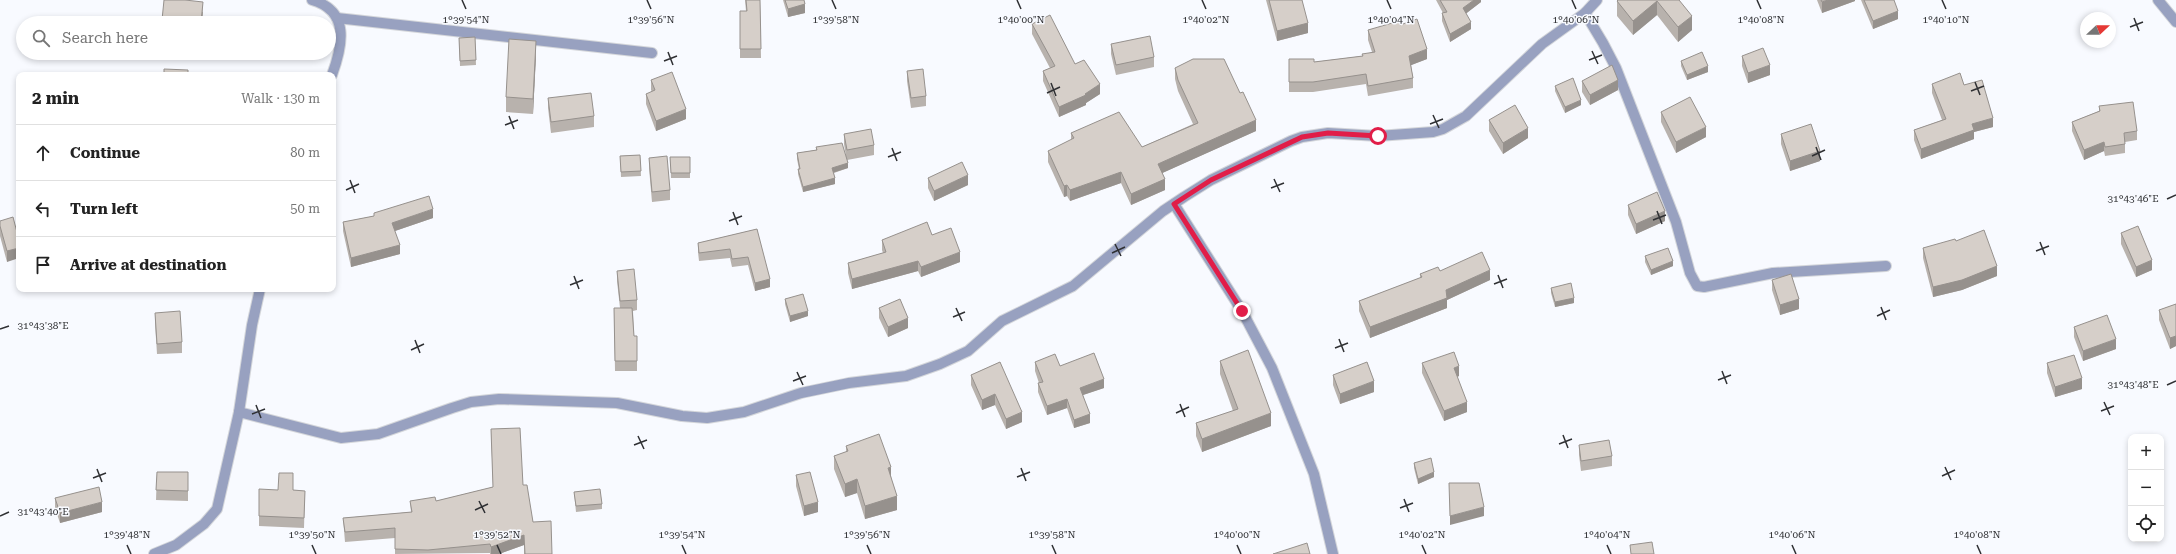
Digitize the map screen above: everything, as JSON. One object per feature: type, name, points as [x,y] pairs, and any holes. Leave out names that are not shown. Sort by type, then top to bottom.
[{"type":"street","points":[[312,0],[330,8],[336,16]]},
{"type":"street","points":[[239,412],[341,438],[352,438],[378,434],[471,402],[498,399],[617,403],[682,416],[707,418],[744,412],[801,393],[849,383],[906,376],[960,355],[972,348],[987,332],[1002,321],[1073,286],[1174,204],[1211,180],[1302,137],[1328,133],[1378,136],[1433,132],[1443,129],[1466,116],[1542,44],[1585,13],[1597,0]]},
{"type":"street","points":[[2158,0],[2176,22]]},
{"type":"street","points":[[1585,13],[1616,68],[1676,222],[1690,273],[1697,286],[1704,287],[1773,274],[1886,266]]},
{"type":"street","points":[[333,72],[338,59],[341,37],[337,18],[652,53]]},
{"type":"street","points":[[1174,204],[1242,311],[1272,368],[1314,474],[1333,554]]},
{"type":"street","points":[[154,554],[176,544],[204,524],[217,509],[239,412],[252,325],[259,292]]},
{"type":"building","points":[[164,0],[203,2],[202,16],[162,16]]},
{"type":"building","points":[[746,0],[760,0],[761,49],[740,49],[740,11],[747,11]]},
{"type":"building","points":[[785,0],[804,0],[805,4],[788,9]]},
{"type":"building","points":[[1269,0],[1302,0],[1308,23],[1277,31]]},
{"type":"building","points":[[1440,0],[1474,0],[1463,8],[1471,22],[1450,34],[1442,13],[1447,12]]},
{"type":"building","points":[[1679,0],[1692,16],[1678,27],[1657,1],[1633,21],[1617,1]]},
{"type":"building","points":[[1864,0],[1894,0],[1898,11],[1873,21]]},
{"type":"building","points":[[1050,15],[1075,64],[1084,60],[1100,84],[1085,94],[1086,95],[1059,107],[1043,71],[1055,66],[1032,24]]},
{"type":"building","points":[[1417,19],[1427,49],[1409,56],[1413,78],[1368,86],[1366,74],[1313,82],[1289,82],[1289,59],[1314,59],[1314,62],[1363,56],[1362,54],[1375,52],[1368,30],[1399,21],[1400,25]]},
{"type":"building","points":[[1150,36],[1154,57],[1116,65],[1111,44]]},
{"type":"building","points":[[475,37],[476,60],[460,61],[459,38]]},
{"type":"building","points":[[509,39],[536,41],[533,99],[506,97]]},
{"type":"building","points":[[1763,48],[1770,65],[1748,73],[1742,56]]},
{"type":"building","points":[[1702,52],[1708,66],[1687,75],[1681,61]]},
{"type":"building","points":[[1193,59],[1224,59],[1240,93],[1243,92],[1256,120],[1158,164],[1165,179],[1131,194],[1121,172],[1070,190],[1067,185],[1064,186],[1048,151],[1074,138],[1071,133],[1119,112],[1142,147],[1198,123],[1178,80],[1175,68]]},
{"type":"building","points":[[1612,65],[1618,80],[1590,95],[1582,81]]},
{"type":"building","points":[[164,69],[188,70],[188,72],[164,72]]},
{"type":"building","points":[[923,69],[926,96],[911,98],[907,71]]},
{"type":"building","points":[[672,72],[686,109],[656,121],[646,94],[655,90],[651,80]]},
{"type":"building","points":[[1960,73],[1964,85],[1982,80],[1993,118],[1972,124],[1974,130],[1921,149],[1914,130],[1946,119],[1932,84]]},
{"type":"building","points":[[1573,78],[1581,100],[1565,107],[1555,86]]},
{"type":"building","points":[[591,93],[594,116],[551,122],[548,98]]},
{"type":"building","points":[[1690,97],[1706,127],[1676,142],[1661,112]]},
{"type":"building","points":[[2133,102],[2137,131],[2124,133],[2125,144],[2105,147],[2104,142],[2084,150],[2072,122],[2100,111],[2099,106]]},
{"type":"building","points":[[1515,105],[1528,128],[1503,143],[1489,120]]},
{"type":"building","points":[[1811,124],[1820,151],[1790,161],[1781,134]]},
{"type":"building","points":[[871,129],[874,145],[847,150],[844,134]]},
{"type":"building","points":[[842,143],[848,163],[832,168],[835,178],[803,187],[798,169],[800,169],[797,153],[817,150],[816,147]]},
{"type":"building","points":[[640,155],[641,171],[621,172],[620,156]]},
{"type":"building","points":[[667,156],[670,190],[652,192],[649,158]]},
{"type":"building","points":[[670,157],[690,157],[690,173],[671,173]]},
{"type":"building","points":[[962,162],[968,175],[934,191],[928,178]]},
{"type":"building","points":[[1657,192],[1665,211],[1636,224],[1628,205]]},
{"type":"building","points":[[429,196],[433,209],[392,223],[400,245],[351,258],[343,222],[374,216],[374,213]]},
{"type":"building","points":[[13,217],[16,228],[16,249],[7,251],[0,221]]},
{"type":"building","points":[[927,222],[932,235],[951,228],[960,252],[921,267],[918,261],[852,279],[848,263],[886,252],[882,240]]},
{"type":"building","points":[[2138,226],[2152,260],[2136,267],[2121,233]]},
{"type":"building","points":[[757,229],[770,279],[755,283],[748,257],[732,259],[730,249],[699,253],[698,243]]},
{"type":"building","points":[[1984,230],[1997,266],[1962,280],[1933,287],[1923,248],[1955,239],[1956,241]]},
{"type":"building","points":[[1668,248],[1673,261],[1651,270],[1645,256]]},
{"type":"building","points":[[1482,252],[1490,270],[1446,290],[1447,298],[1370,327],[1359,301],[1422,277],[1420,274],[1438,267],[1440,271]]},
{"type":"building","points":[[634,269],[637,300],[620,301],[617,271]]},
{"type":"building","points":[[1791,274],[1799,299],[1780,305],[1772,280]]},
{"type":"building","points":[[1571,283],[1574,298],[1555,302],[1551,288]]},
{"type":"building","points":[[803,294],[808,311],[790,316],[785,299]]},
{"type":"building","points":[[900,299],[908,318],[888,327],[879,308]]},
{"type":"building","points":[[2176,304],[2176,336],[2170,338],[2159,310]]},
{"type":"building","points":[[614,308],[632,308],[634,336],[637,336],[637,361],[615,361]]},
{"type":"building","points":[[180,311],[182,342],[157,344],[155,313]]},
{"type":"building","points":[[2107,315],[2116,339],[2083,351],[2074,327]]},
{"type":"building","points":[[1248,350],[1271,413],[1202,439],[1196,423],[1238,409],[1220,361]]},
{"type":"building","points":[[1454,352],[1459,366],[1454,368],[1467,402],[1444,411],[1422,363]]},
{"type":"building","points":[[1094,353],[1104,379],[1080,388],[1090,414],[1074,420],[1067,399],[1047,406],[1038,383],[1043,382],[1035,362],[1055,354],[1060,366]]},
{"type":"building","points":[[2074,355],[2082,378],[2055,387],[2047,363]]},
{"type":"building","points":[[1000,362],[1022,412],[1006,419],[995,394],[982,400],[971,375]]},
{"type":"building","points":[[1367,362],[1374,381],[1340,394],[1333,375]]},
{"type":"building","points":[[520,428],[523,485],[527,485],[533,522],[551,521],[552,554],[525,554],[524,535],[491,547],[490,544],[428,550],[395,549],[395,528],[345,532],[343,518],[412,512],[410,501],[435,497],[436,501],[493,487],[491,429]]},
{"type":"building","points":[[879,434],[891,467],[888,468],[897,496],[865,506],[857,479],[845,484],[834,456],[848,451],[846,446]]},
{"type":"building","points":[[1609,440],[1612,456],[1581,461],[1579,445]]},
{"type":"building","points":[[1431,458],[1434,472],[1418,479],[1414,463]]},
{"type":"building","points":[[157,472],[188,472],[188,491],[156,490]]},
{"type":"building","points":[[810,472],[818,502],[804,506],[796,475]]},
{"type":"building","points":[[279,473],[293,473],[293,490],[305,491],[304,518],[259,516],[259,489],[278,490]]},
{"type":"building","points":[[1449,483],[1479,483],[1484,507],[1450,516]]},
{"type":"building","points":[[99,487],[102,502],[60,513],[55,498]]},
{"type":"building","points":[[600,489],[602,504],[576,506],[574,492]]},
{"type":"building","points":[[1652,542],[1654,554],[1631,554],[1630,545]]},
{"type":"building","points":[[1307,543],[1310,554],[1273,554]]},
{"type":"route","points":[[1242,311],[1174,204],[1211,180],[1302,137],[1328,133],[1378,136]]}]
